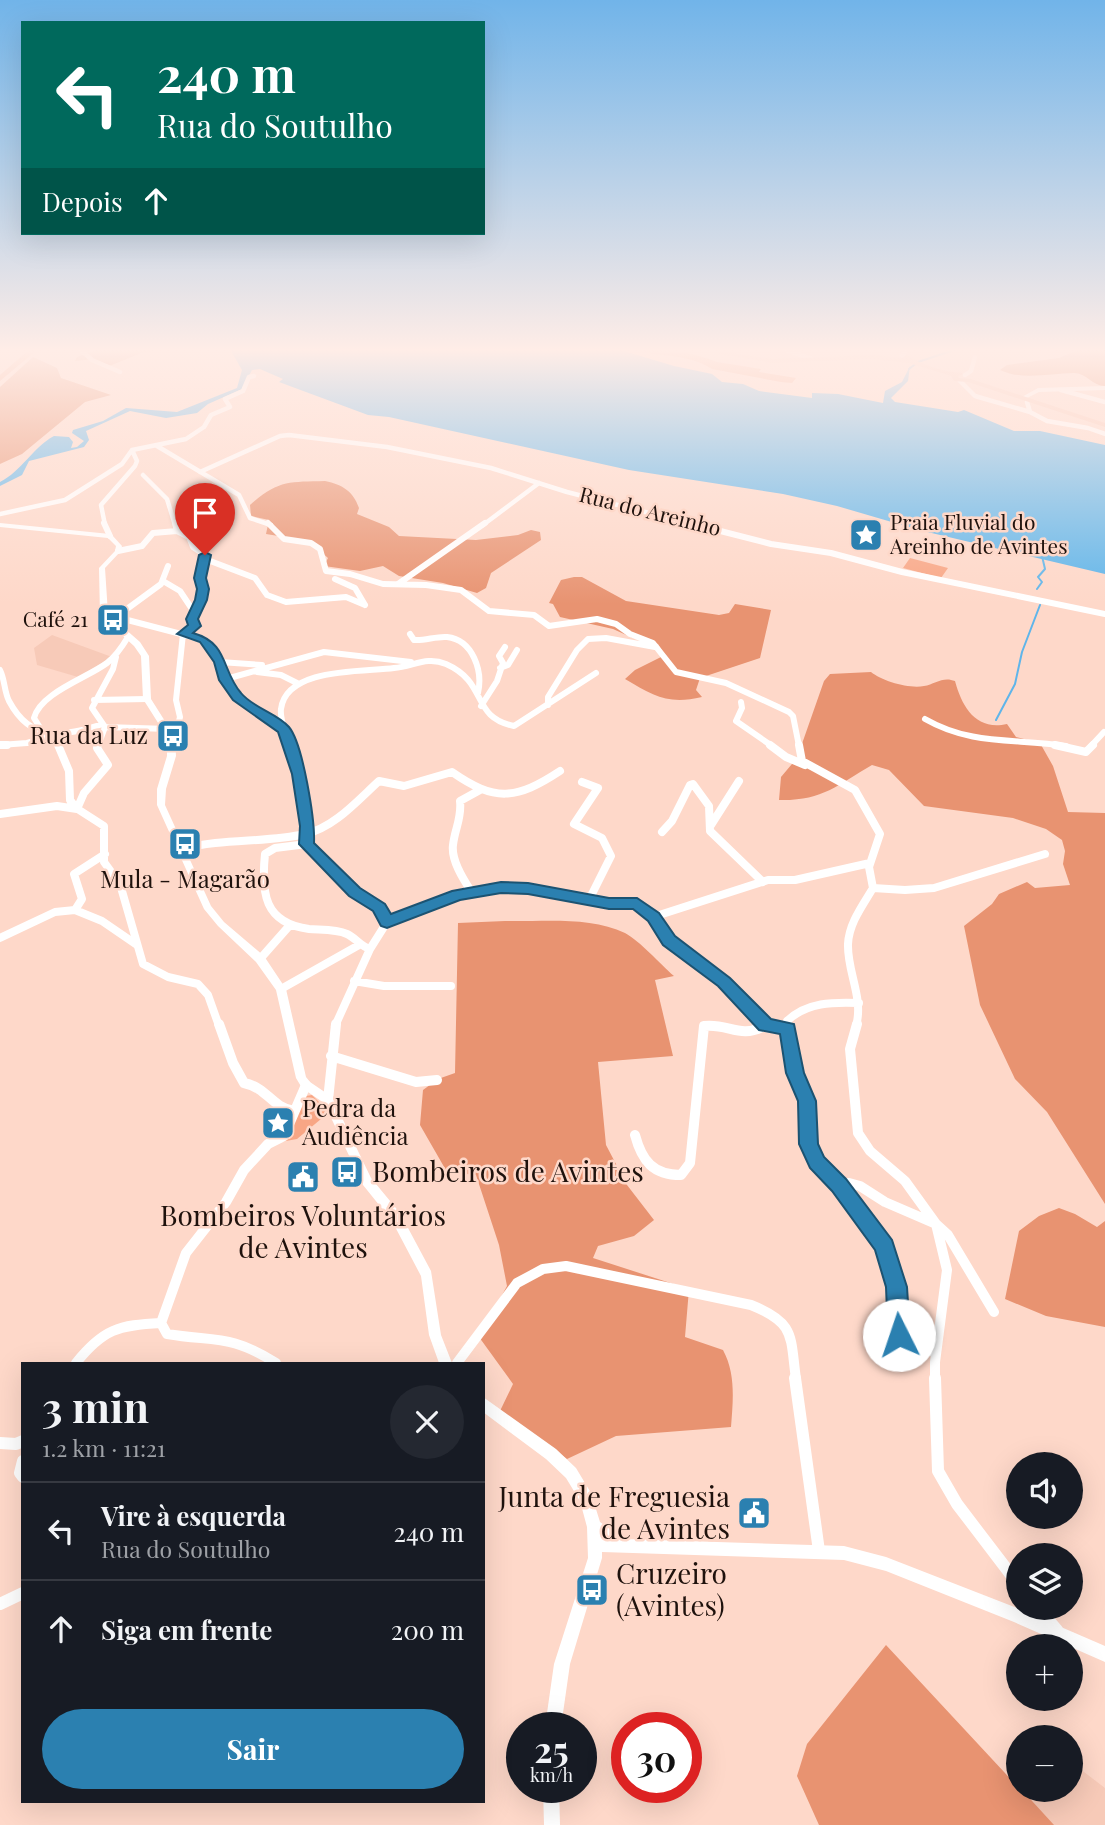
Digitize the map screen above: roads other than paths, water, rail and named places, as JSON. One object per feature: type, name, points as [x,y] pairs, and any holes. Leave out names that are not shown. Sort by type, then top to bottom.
[{"type":"street","points":[[0,514],[65,499],[122,464],[132,450],[180,441],[192,434]]},
{"type":"street","name":"Rua do Areinho","points":[[201,472],[289,435],[415,452],[491,468],[539,483],[787,547],[831,553],[902,572],[1105,614]]},
{"type":"street","points":[[157,446],[239,495],[250,518],[267,521],[275,526],[284,539],[307,542],[320,549],[326,571],[395,585],[425,585],[461,590],[489,611],[534,615],[549,626],[586,620],[606,621],[658,648],[676,672],[726,683],[789,712],[793,716],[802,761],[808,766]]},
{"type":"street","points":[[132,450],[137,461],[135,466],[101,505],[106,531],[120,546],[102,569],[104,615],[145,656],[147,699],[168,729],[173,744]]},
{"type":"street","points":[[143,475],[167,499],[177,531]]},
{"type":"street","points":[[395,585],[423,569],[539,483]]},
{"type":"street","points":[[0,525],[110,537]]},
{"type":"street","points":[[118,551],[142,546],[153,533],[177,531],[190,537],[193,547],[205,555],[200,578],[203,589],[192,619],[194,626],[183,634],[176,700],[180,717],[160,802],[207,907],[221,925],[260,959],[281,989],[300,1075],[306,1085],[328,1100]]},
{"type":"street","points":[[205,559],[232,569],[240,576],[255,578],[267,594],[286,602],[346,597],[365,605],[355,588],[335,579]]},
{"type":"street","points":[[107,619],[116,617],[163,581],[168,566]]},
{"type":"street","points":[[163,581],[180,591],[194,612]]},
{"type":"street","points":[[116,617],[204,640],[220,662],[226,680],[237,697],[284,730]]},
{"type":"street","points":[[410,634],[414,640],[447,637],[463,645],[472,656],[481,677],[478,694]]},
{"type":"street","points":[[0,744],[27,743],[44,738],[34,719],[36,710],[73,682],[102,669],[116,657],[128,637]]},
{"type":"street","points":[[548,705],[552,690],[581,643],[588,639],[606,638],[658,648]]},
{"type":"street","points":[[481,706],[497,681],[503,663],[499,656],[505,647]]},
{"type":"street","points":[[500,668],[508,665],[517,650]]},
{"type":"street","points":[[226,680],[324,652],[424,662]]},
{"type":"street","points":[[104,725],[92,708],[116,662],[116,657]]},
{"type":"street","points":[[387,922],[379,908],[355,892],[307,844],[299,774],[284,730],[279,705],[282,699],[299,684],[328,673],[402,667],[410,662],[432,659],[468,678],[478,694],[481,706],[488,714],[514,726],[596,673]]},
{"type":"street","points":[[220,662],[268,666]]},
{"type":"street","points":[[0,670],[5,677],[8,699],[25,726],[42,734],[53,735],[104,725],[168,729]]},
{"type":"street","points":[[250,671],[281,675],[299,684]]},
{"type":"street","points":[[94,700],[147,699]]},
{"type":"street","points":[[741,702],[742,708],[736,721],[771,744],[778,754],[855,790],[879,828],[880,834],[870,863],[873,888],[850,928],[848,943],[860,1018],[850,1049],[858,1133],[870,1151],[905,1181],[936,1224],[948,1235],[993,1312]]},
{"type":"street","points":[[925,719],[939,729],[961,738],[984,741],[1026,740],[1086,752],[1105,731]]},
{"type":"street","points":[[77,809],[84,793],[108,765],[97,748],[104,725]]},
{"type":"street","points":[[1105,731],[1105,744]]},
{"type":"street","points":[[53,735],[69,771],[69,798],[77,809]]},
{"type":"street","points":[[182,849],[209,842],[307,834],[342,816],[379,781],[404,786],[452,772],[480,790],[522,792],[560,771]]},
{"type":"street","points":[[709,827],[729,802],[739,781]]},
{"type":"street","points":[[582,782],[598,788],[574,824],[602,838],[611,856],[598,887],[589,900]]},
{"type":"street","points":[[662,832],[672,821],[690,785],[693,784],[709,806],[709,827],[718,841],[764,882]]},
{"type":"street","points":[[471,891],[460,874],[452,840],[462,816],[460,801],[480,790]]},
{"type":"street","points":[[0,814],[57,806],[77,809],[102,822],[104,862],[120,884],[143,964],[153,971],[198,984],[208,995],[233,1063],[244,1083],[259,1086],[281,1109],[294,1111]]},
{"type":"street","points":[[307,844],[275,848],[265,854],[263,889],[278,918],[290,925],[351,935],[359,945],[370,949]]},
{"type":"street","points":[[75,910],[82,899],[74,874],[105,854]]},
{"type":"street","points":[[873,888],[917,892],[942,888],[1014,862],[1045,854]]},
{"type":"street","points":[[653,917],[764,882],[795,880],[870,863]]},
{"type":"street","points":[[441,1361],[428,1275],[397,1217],[367,1181],[328,1100],[337,1019],[370,949],[387,922],[471,891],[514,887],[589,900],[637,904],[653,917],[669,940],[724,982],[766,1025],[788,1028]]},
{"type":"street","points":[[0,938],[55,912],[75,910],[87,918],[102,921],[137,945]]},
{"type":"street","points":[[260,959],[290,925]]},
{"type":"street","points":[[281,989],[359,945]]},
{"type":"street","points":[[354,981],[384,986],[451,986]]},
{"type":"street","points":[[859,1003],[802,1008],[787,1021],[795,1073],[807,1101],[808,1144],[817,1163],[839,1185],[884,1247],[896,1287],[899,1335],[936,1353]]},
{"type":"street","points":[[635,1135],[640,1156],[655,1171],[669,1176],[681,1175],[690,1163],[704,1026],[710,1024],[732,1032],[755,1032],[766,1025]]},
{"type":"street","points":[[331,1056],[416,1082],[437,1080]]},
{"type":"street","points":[[274,1362],[250,1347],[226,1339],[190,1339],[167,1334],[161,1322],[186,1253],[226,1202],[244,1170],[268,1144],[284,1136],[306,1085]]},
{"type":"street","points":[[839,1185],[849,1183],[860,1186],[911,1215],[936,1224]]},
{"type":"street","points":[[936,1224],[947,1270],[936,1353],[938,1471],[957,1504],[1006,1568]]},
{"type":"street","points":[[458,1362],[517,1283],[543,1269],[566,1266],[751,1304],[773,1314],[789,1331],[819,1551]]},
{"type":"street","points":[[77,1362],[107,1329],[128,1324],[161,1322]]},
{"type":"street","points":[[485,1405],[551,1454],[571,1473],[586,1498],[594,1527],[596,1545],[562,1664],[555,1712]]},
{"type":"street","points":[[0,1443],[16,1444],[21,1441]]},
{"type":"street","points":[[594,1527],[624,1548]]},
{"type":"street","points":[[596,1545],[844,1553],[886,1564],[1060,1634]]},
{"type":"street","points":[[0,1604],[21,1594]]},
{"type":"street","points":[[1049,1620],[1061,1634]]},
{"type":"street","points":[[1083,1644],[1105,1654]]},
{"type":"street","points":[[551,1803],[552,1825]]},
{"type":"water","points":[[74,434],[87,434],[89,440],[84,447],[29,461],[22,475],[0,486],[0,482],[15,472],[54,436],[69,437],[73,442],[71,448],[84,441]]},
{"type":"water","points":[[467,434],[1055,434],[1105,445],[1105,574],[919,530],[837,506],[783,494],[629,470]]},
{"type":"waterway","points":[[1037,589],[1042,582],[1038,577],[1045,569],[1042,556]]},
{"type":"waterway","points":[[996,720],[1015,684],[1022,652],[1040,605]]},
{"type":"place","name":"Praia Fluvial do Areinho de Avintes","points":[[866,535]]},
{"type":"place","name":"Café 21","points":[[113,620]]},
{"type":"place","name":"Rua da Luz","points":[[173,736]]},
{"type":"place","name":"Mula - Magarão","points":[[185,844]]},
{"type":"place","name":"Pedra da Audiência","points":[[278,1123]]},
{"type":"place","name":"Bombeiros de Avintes","points":[[347,1172]]},
{"type":"place","name":"Bombeiros Voluntários de Avintes","points":[[303,1177]]},
{"type":"place","name":"Junta de Freguesia de Avintes","points":[[754,1513]]},
{"type":"place","name":"Cruzeiro (Avintes)","points":[[592,1590]]}]
